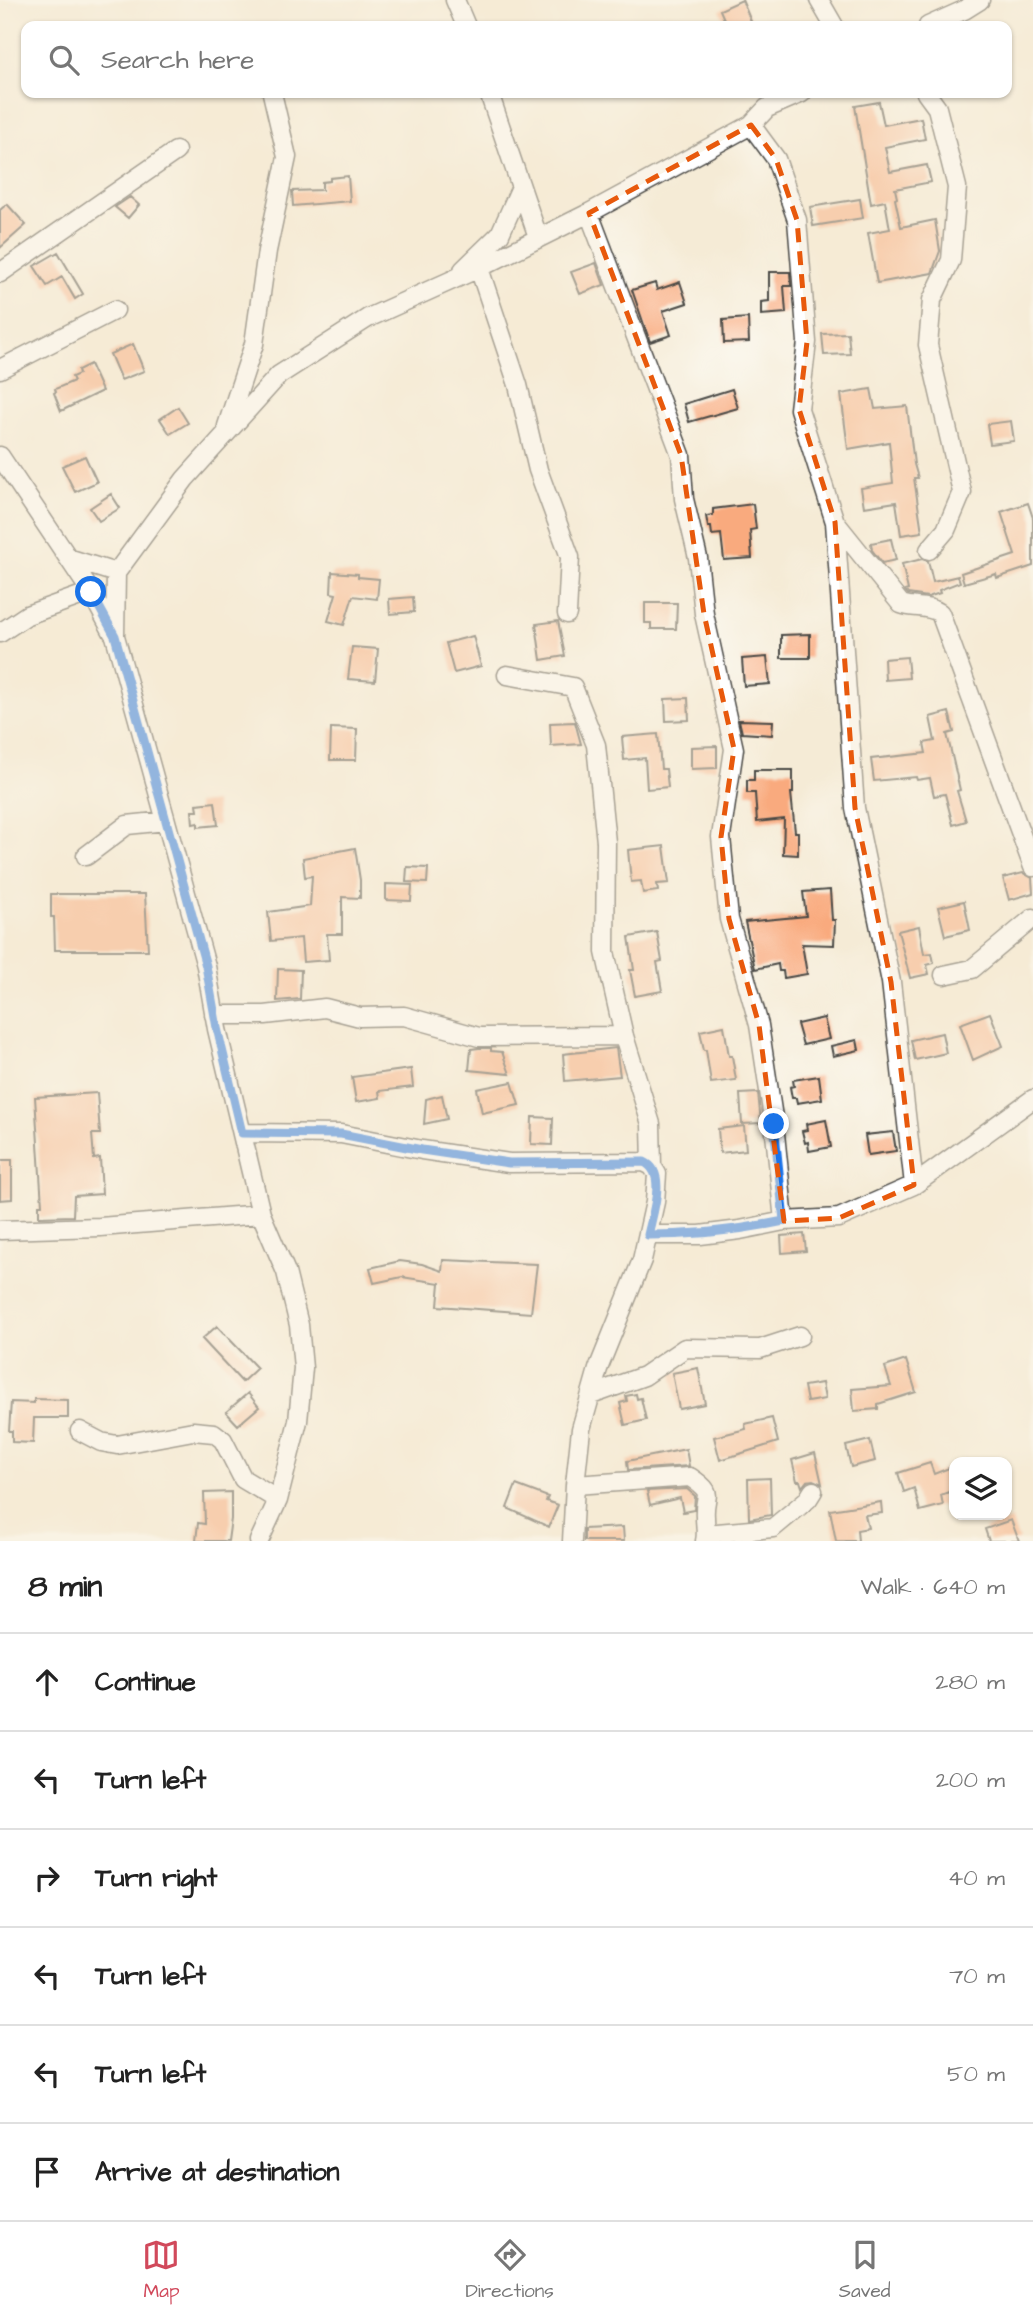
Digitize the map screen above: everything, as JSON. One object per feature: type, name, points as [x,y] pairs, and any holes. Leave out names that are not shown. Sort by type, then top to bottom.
[{"type":"street","points":[[455,0],[464,21]]},
{"type":"street","points":[[819,0],[831,21]]},
{"type":"street","points":[[939,21],[980,0]]},
{"type":"street","points":[[224,433],[254,344],[267,251],[287,157],[273,98]]},
{"type":"street","points":[[491,98],[538,237]]},
{"type":"street","points":[[115,636],[116,573],[184,479],[279,375],[368,318],[479,268],[589,213],[751,125],[767,108],[790,98]]},
{"type":"street","points":[[929,98],[936,108],[957,187],[951,260],[932,300],[928,345],[962,492],[946,530],[929,550]]},
{"type":"street","points":[[751,125],[776,159],[797,220],[807,342],[799,409],[835,522],[855,808],[891,982],[914,1185]]},
{"type":"street","points":[[0,273],[176,151]]},
{"type":"street","points":[[453,279],[500,234],[521,187]]},
{"type":"street","points":[[589,213],[681,455],[684,499],[698,558],[704,614],[733,749],[721,837],[729,919],[759,1026],[774,1124],[784,1221]]},
{"type":"street","points":[[479,268],[518,385],[538,470],[570,557],[568,614]]},
{"type":"street","points":[[0,369],[114,310]]},
{"type":"street","points":[[3,464],[91,592],[115,636],[206,966],[214,1015],[261,1214],[286,1272],[299,1325],[303,1368],[298,1421],[278,1500],[259,1541]]},
{"type":"street","points":[[835,522],[901,604],[914,608],[928,607],[940,613],[1033,867]]},
{"type":"street","points":[[68,558],[116,573]]},
{"type":"street","points":[[0,634],[27,615],[91,592]]},
{"type":"street","points":[[507,675],[573,687],[596,745],[606,842],[605,952],[624,1036],[651,1124],[652,1166],[657,1174],[655,1202],[642,1260],[598,1369],[581,1429],[572,1541]]},
{"type":"street","points":[[86,856],[127,825],[166,821]]},
{"type":"street","points":[[944,975],[972,969],[1033,918]]},
{"type":"street","points":[[214,1015],[265,1015],[325,1008],[360,1017],[404,1016],[479,1037],[624,1036]]},
{"type":"street","points":[[648,1235],[700,1235],[784,1221],[839,1218],[914,1185],[1033,1099]]},
{"type":"street","points":[[242,1133],[341,1134],[509,1163],[644,1162],[652,1166]]},
{"type":"street","points":[[0,1230],[100,1227],[261,1214]]},
{"type":"street","points":[[591,1395],[644,1376],[685,1348],[760,1349],[800,1336]]},
{"type":"street","points":[[80,1431],[101,1442],[117,1446],[193,1432],[214,1433],[223,1440],[243,1479],[278,1500]]},
{"type":"street","points":[[575,1485],[690,1477],[703,1486],[708,1498],[704,1512],[705,1538],[773,1528],[808,1499],[813,1491]]},
{"type":"highlighted area","points":[[751,125],[776,159],[797,220],[807,342],[799,409],[835,522],[855,808],[891,982],[914,1185],[839,1218],[784,1221],[759,1025],[729,919],[721,837],[734,749],[704,614],[681,455],[589,213]]},
{"type":"building","points":[[742,0],[751,21],[725,21],[720,10]]},
{"type":"building","points":[[879,102],[884,125],[921,118],[925,139],[885,147],[890,172],[927,165],[931,182],[895,189],[895,199],[901,227],[935,220],[940,251],[932,273],[877,283],[868,233],[890,229],[885,201],[871,204],[855,106]]},
{"type":"building","points":[[348,176],[350,201],[293,206],[292,191],[322,190],[322,182]]},
{"type":"building","points":[[130,197],[139,205],[128,218],[115,207]]},
{"type":"building","points":[[860,199],[863,218],[813,226],[810,207]]},
{"type":"building","points":[[7,204],[26,225],[0,248],[0,210]]},
{"type":"building","points":[[58,252],[83,294],[75,299],[62,277],[47,286],[34,266]]},
{"type":"building","points":[[596,263],[604,285],[580,294],[571,272]]},
{"type":"building","points":[[769,272],[790,272],[791,286],[784,286],[786,313],[761,315],[761,302],[769,301]]},
{"type":"building","points":[[680,282],[687,303],[663,311],[671,335],[650,342],[632,290],[655,283],[657,290]]},
{"type":"building","points":[[748,318],[749,342],[724,343],[723,320]]},
{"type":"building","points":[[848,333],[850,354],[824,355],[822,334]]},
{"type":"building","points":[[133,344],[144,371],[121,380],[110,354]]},
{"type":"building","points":[[90,364],[102,391],[61,411],[55,389],[74,381],[72,377],[79,374],[78,370]]},
{"type":"building","points":[[732,389],[738,408],[689,422],[684,404]]},
{"type":"building","points":[[871,389],[875,409],[907,406],[918,478],[914,478],[922,532],[901,535],[896,502],[864,507],[861,488],[893,483],[889,442],[848,449],[841,394]]},
{"type":"building","points":[[178,407],[188,423],[170,434],[160,419]]},
{"type":"building","points":[[1011,421],[1014,441],[990,444],[987,424]]},
{"type":"building","points":[[85,456],[97,482],[75,492],[62,466]]},
{"type":"building","points":[[111,494],[120,508],[99,521],[90,508]]},
{"type":"building","points":[[1028,503],[1033,518],[1033,566],[997,578],[996,574],[964,583],[961,573],[1015,555],[1001,512]]},
{"type":"building","points":[[753,504],[756,529],[750,530],[752,558],[724,560],[721,534],[712,535],[706,516],[713,515],[713,509]]},
{"type":"building","points":[[891,539],[896,560],[882,563],[872,550],[871,543]]},
{"type":"building","points":[[922,559],[928,561],[933,582],[958,576],[960,582],[928,597],[908,594],[905,591],[908,590],[902,564]]},
{"type":"building","points":[[332,572],[379,579],[377,599],[353,596],[344,625],[328,621],[336,594],[331,593]]},
{"type":"building","points":[[413,597],[414,612],[390,614],[389,599]]},
{"type":"building","points":[[645,603],[677,603],[676,629],[651,629],[651,623],[645,623]]},
{"type":"building","points":[[558,621],[565,656],[541,660],[536,624]]},
{"type":"building","points":[[810,634],[810,658],[781,658],[781,635]]},
{"type":"building","points":[[473,636],[481,666],[454,673],[446,643]]},
{"type":"building","points":[[352,647],[378,649],[375,681],[348,679]]},
{"type":"building","points":[[767,657],[770,684],[744,686],[742,659]]},
{"type":"building","points":[[907,657],[909,678],[885,680],[884,659]]},
{"type":"building","points":[[688,698],[689,720],[666,721],[665,699]]},
{"type":"building","points":[[949,712],[954,732],[947,734],[960,790],[957,791],[966,821],[953,825],[945,794],[934,796],[930,778],[874,781],[871,759],[926,753],[924,743],[935,741],[930,717]]},
{"type":"building","points":[[739,720],[773,721],[772,735],[742,733]]},
{"type":"building","points":[[575,722],[581,744],[551,746],[550,723]]},
{"type":"building","points":[[331,728],[357,729],[356,760],[330,760]]},
{"type":"building","points":[[658,734],[661,769],[666,769],[668,787],[647,789],[645,758],[624,760],[622,737]]},
{"type":"building","points":[[717,746],[717,768],[691,769],[691,747]]},
{"type":"building","points":[[754,770],[793,770],[791,793],[795,832],[798,832],[798,855],[783,854],[784,819],[757,822],[755,793],[747,793],[747,780],[754,780]]},
{"type":"building","points":[[215,802],[218,825],[198,827],[198,823],[193,824],[192,811],[198,811],[197,804]]},
{"type":"building","points":[[664,846],[669,883],[657,884],[658,891],[643,893],[641,881],[631,882],[628,850]]},
{"type":"building","points":[[355,848],[360,898],[342,897],[342,934],[327,934],[329,960],[303,962],[301,938],[271,941],[268,912],[310,906],[312,876],[305,877],[303,858]]},
{"type":"building","points":[[407,867],[428,868],[427,883],[406,882]]},
{"type":"building","points":[[1023,873],[1032,878],[1033,893],[1009,900],[1003,878]]},
{"type":"building","points":[[386,884],[412,885],[411,901],[386,900]]},
{"type":"building","points":[[830,890],[832,920],[835,920],[834,945],[802,944],[807,974],[784,978],[778,964],[755,969],[745,922],[806,916],[803,892]]},
{"type":"building","points":[[51,894],[145,894],[148,950],[55,950]]},
{"type":"building","points":[[964,901],[970,930],[945,936],[938,907]]},
{"type":"building","points":[[919,926],[924,954],[932,953],[934,963],[927,965],[929,974],[910,978],[898,931]]},
{"type":"building","points":[[657,932],[662,961],[657,962],[662,991],[635,996],[630,970],[634,970],[629,937]]},
{"type":"building","points":[[278,969],[301,970],[300,999],[277,1001]]},
{"type":"building","points":[[990,1013],[1003,1046],[973,1060],[960,1024]]},
{"type":"building","points":[[824,1018],[829,1039],[803,1045],[797,1024]]},
{"type":"building","points":[[724,1026],[736,1080],[711,1083],[700,1031]]},
{"type":"building","points":[[942,1033],[946,1053],[915,1060],[911,1040]]},
{"type":"building","points":[[857,1040],[859,1050],[833,1056],[831,1046]]},
{"type":"building","points":[[616,1048],[620,1076],[565,1081],[563,1054]]},
{"type":"building","points":[[471,1049],[502,1052],[510,1074],[469,1070]]},
{"type":"building","points":[[411,1069],[413,1087],[379,1091],[380,1098],[356,1102],[352,1077]]},
{"type":"building","points":[[819,1076],[822,1099],[797,1103],[796,1098],[792,1098],[790,1087],[794,1086],[793,1080]]},
{"type":"building","points":[[512,1082],[519,1105],[482,1113],[477,1089]]},
{"type":"building","points":[[97,1093],[100,1134],[92,1134],[94,1159],[100,1158],[102,1194],[74,1196],[73,1216],[39,1217],[39,1205],[42,1205],[35,1097]]},
{"type":"building","points":[[758,1093],[761,1123],[742,1124],[740,1094]]},
{"type":"building","points":[[442,1095],[447,1119],[424,1124],[426,1099]]},
{"type":"building","points":[[532,1117],[553,1118],[552,1145],[531,1144]]},
{"type":"building","points":[[826,1120],[831,1147],[809,1151],[802,1131],[807,1130],[806,1124]]},
{"type":"building","points":[[744,1126],[746,1150],[720,1153],[718,1129]]},
{"type":"building","points":[[893,1132],[896,1151],[868,1155],[865,1135]]},
{"type":"building","points":[[0,1160],[12,1160],[12,1199],[0,1200]]},
{"type":"building","points":[[804,1234],[806,1251],[782,1253],[781,1236]]},
{"type":"building","points":[[443,1260],[537,1264],[531,1313],[438,1306],[440,1283],[402,1277],[374,1283],[370,1268],[400,1261],[422,1264],[442,1271]]},
{"type":"building","points":[[217,1326],[257,1368],[242,1382],[202,1339]]},
{"type":"building","points":[[906,1360],[916,1392],[878,1404],[878,1409],[854,1411],[852,1389],[891,1386],[885,1367]]},
{"type":"building","points":[[698,1368],[705,1404],[679,1409],[672,1373]]},
{"type":"building","points":[[822,1383],[825,1399],[807,1402],[804,1386]]},
{"type":"building","points":[[248,1393],[259,1407],[238,1425],[226,1412]]},
{"type":"building","points":[[636,1394],[637,1399],[641,1398],[646,1420],[625,1425],[620,1403],[627,1401],[626,1396]]},
{"type":"building","points":[[34,1399],[68,1400],[68,1418],[34,1418],[33,1443],[12,1442],[12,1431],[9,1431],[11,1402],[34,1403]]},
{"type":"building","points":[[772,1418],[778,1442],[720,1460],[714,1437],[746,1429],[745,1424]]},
{"type":"building","points":[[870,1440],[875,1461],[851,1467],[846,1446]]},
{"type":"building","points":[[686,1449],[689,1466],[628,1470],[627,1461]]},
{"type":"building","points":[[815,1453],[822,1484],[813,1480],[807,1481],[802,1487],[800,1481],[797,1481],[792,1460]]},
{"type":"building","points":[[930,1463],[934,1474],[949,1468],[949,1492],[941,1495],[943,1505],[920,1511],[914,1488],[904,1492],[898,1473]]},
{"type":"building","points":[[770,1478],[771,1515],[749,1519],[748,1479]]},
{"type":"building","points":[[516,1485],[548,1497],[546,1501],[558,1505],[549,1527],[507,1508]]},
{"type":"building","points":[[687,1489],[695,1496],[694,1510],[683,1512],[680,1498],[650,1505],[647,1491]]},
{"type":"building","points":[[231,1492],[228,1541],[196,1541],[198,1523],[205,1524],[204,1493]]},
{"type":"building","points":[[881,1502],[882,1513],[865,1515],[868,1528],[857,1530],[858,1541],[836,1541],[830,1510]]},
{"type":"building","points":[[1011,1520],[1019,1541],[989,1541],[985,1529]]},
{"type":"building","points":[[623,1527],[624,1541],[584,1541],[584,1529]]},
{"type":"route","points":[[91,592],[115,636],[206,966],[217,1028],[242,1133],[341,1134],[509,1163],[644,1162],[652,1166],[657,1174],[655,1202],[648,1235],[700,1235],[784,1221],[774,1124]]}]
